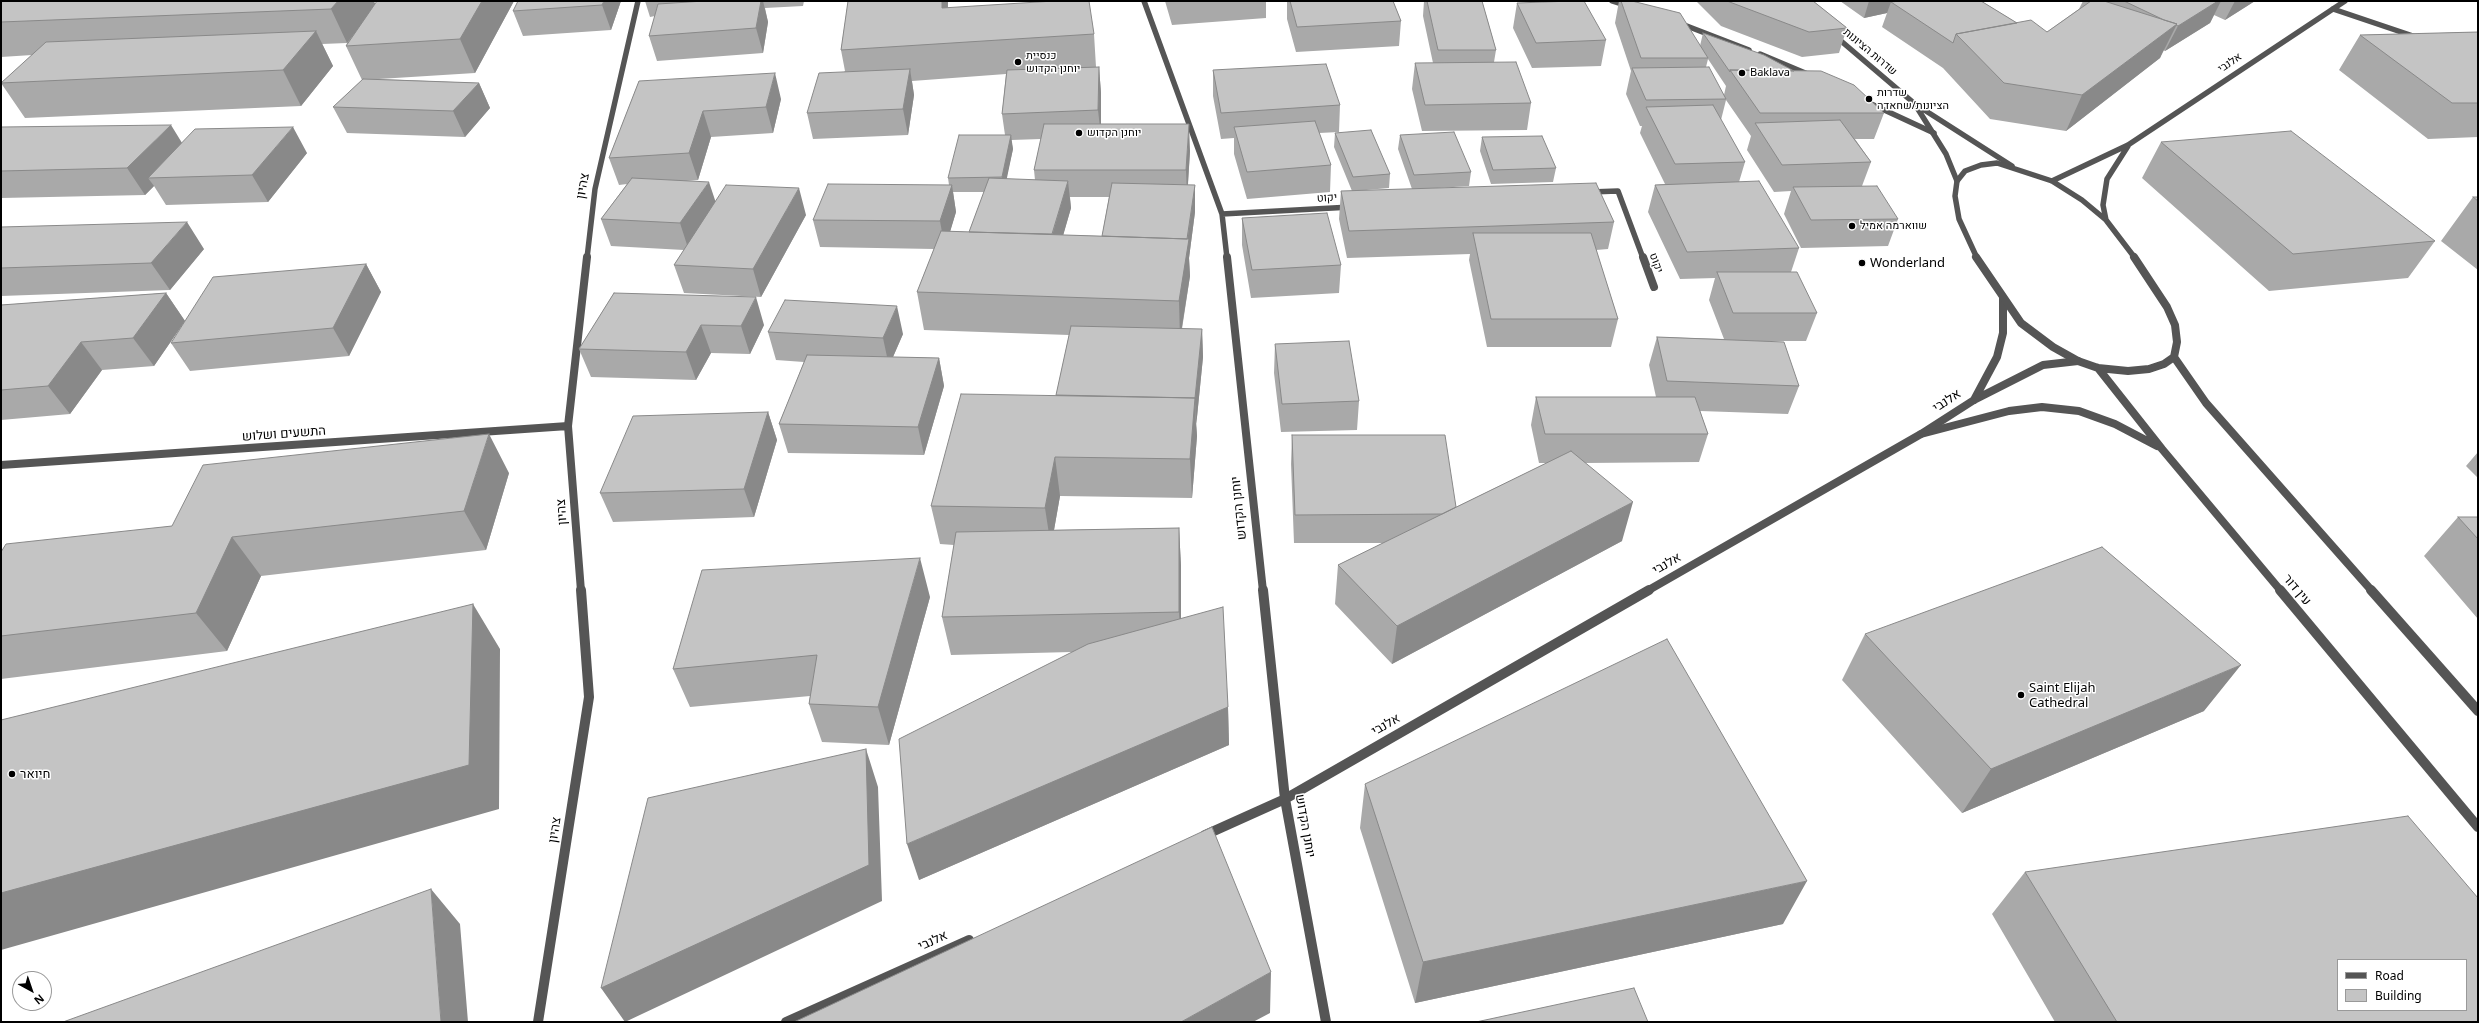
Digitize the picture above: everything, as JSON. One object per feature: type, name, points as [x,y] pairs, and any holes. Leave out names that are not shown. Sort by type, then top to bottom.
[{"type":"street","name":"צהיון","points":[[538,1022],[589,697],[568,426],[595,189],[638,1]]},
{"type":"street","name":"יוחנן הקדוש","points":[[1144,1],[1222,214],[1285,799],[1326,1022]]},
{"type":"street","points":[[1612,1],[1633,8]]},
{"type":"street","name":"אלנבי","points":[[2052,181],[2128,145],[2345,1]]},
{"type":"street","points":[[2333,9],[2420,39]]},
{"type":"street","points":[[1675,22],[1786,64],[1814,77]]},
{"type":"street","name":"שדרות הציונות","points":[[1830,32],[1915,104],[2012,166]]},
{"type":"street","points":[[1863,100],[1934,133]]},
{"type":"street","name":"שדרות הציונות","points":[[1915,104],[1946,154],[1957,181]]},
{"type":"street","name":"אלנבי","points":[[2106,220],[2103,205],[2107,179],[2128,145]]},
{"type":"street","points":[[1997,163],[2012,166],[2052,181],[2082,200],[2106,220],[2129,249],[2167,307],[2175,325],[2177,342],[2174,357],[2164,364],[2149,369],[2128,371],[2098,368],[2078,361],[2035,335],[2021,323],[1980,265],[1959,219],[1956,196],[1957,181],[1965,171],[1981,165],[1997,163]]},
{"type":"street","name":"יקוט","points":[[1579,193],[1618,191],[1654,287]]},
{"type":"street","name":"יקוט","points":[[1222,214],[1356,206]]},
{"type":"street","name":"אלנבי","points":[[1974,400],[1997,357],[2003,333],[2003,299]]},
{"type":"street","points":[[2174,357],[2206,404],[2478,712]]},
{"type":"street","name":"אלנבי","points":[[1198,838],[1285,799],[1921,434],[1974,400],[2043,365],[2078,361]]},
{"type":"street","name":"עין דור","points":[[2098,368],[2162,449],[2478,827]]},
{"type":"street","points":[[1921,434],[2009,411],[2042,407],[2079,411],[2115,424],[2162,449]]},
{"type":"street","name":"התשעים ושלוש","points":[[1,465],[568,426]]},
{"type":"street","name":"אלנבי","points":[[786,1022],[981,935]]},
{"type":"building","points":[[1,1],[338,1],[331,9],[1,22]]},
{"type":"building","points":[[377,1],[482,1],[460,39],[346,46]]},
{"type":"building","points":[[518,1],[604,1],[602,5],[513,11]]},
{"type":"building","points":[[704,1],[761,1],[756,28],[649,36],[658,4]]},
{"type":"building","points":[[848,1],[942,1],[942,8],[1054,1],[1089,1],[1094,34],[841,50]]},
{"type":"building","points":[[1290,1],[1393,1],[1401,21],[1297,27]]},
{"type":"building","points":[[1427,1],[1482,1],[1496,50],[1438,50]]},
{"type":"building","points":[[1584,1],[1606,40],[1536,43],[1517,3]]},
{"type":"building","points":[[1621,1],[1632,1],[1680,13],[1708,58],[1641,58]]},
{"type":"building","points":[[1727,1],[1813,1],[1847,28],[1809,32]]},
{"type":"building","points":[[1981,1],[2017,23],[1956,34],[1953,43],[1891,2]]},
{"type":"building","points":[[2091,1],[2104,1],[2177,24],[2082,95],[2004,83],[1956,34],[2031,20],[2047,32]]},
{"type":"building","points":[[2124,1],[2218,1],[2178,26],[2176,25],[2177,24],[2164,20]]},
{"type":"building","points":[[316,31],[283,70],[1,83],[46,42]]},
{"type":"building","points":[[2478,32],[2478,103],[2452,103],[2360,35]]},
{"type":"building","points":[[1703,33],[1764,55],[1794,71],[1730,70],[1730,72]]},
{"type":"building","points":[[1516,62],[1531,103],[1425,105],[1415,63]]},
{"type":"building","points":[[1326,64],[1340,105],[1221,113],[1213,70]]},
{"type":"building","points":[[1099,67],[1098,110],[1002,114],[1007,70]]},
{"type":"building","points":[[1709,67],[1726,99],[1646,100],[1632,68]]},
{"type":"building","points":[[910,69],[903,109],[807,113],[819,73]]},
{"type":"building","points":[[1730,70],[1821,71],[1854,85],[1884,113],[1760,113]]},
{"type":"building","points":[[775,73],[766,107],[703,111],[689,153],[609,158],[639,81]]},
{"type":"building","points":[[363,79],[479,83],[453,111],[333,107]]},
{"type":"building","points":[[1713,105],[1745,162],[1675,164],[1646,107]]},
{"type":"building","points":[[1840,120],[1871,162],[1782,165],[1755,123]]},
{"type":"building","points":[[1315,121],[1331,165],[1247,172],[1234,127]]},
{"type":"building","points":[[1044,124],[1189,124],[1186,170],[1034,170]]},
{"type":"building","points":[[171,125],[127,168],[1,171],[1,127]]},
{"type":"building","points":[[293,127],[252,175],[148,178],[195,129]]},
{"type":"building","points":[[1371,130],[1390,174],[1353,177],[1335,133]]},
{"type":"building","points":[[2291,131],[2435,241],[2293,254],[2161,142]]},
{"type":"building","points":[[1454,132],[1471,172],[1414,175],[1400,135]]},
{"type":"building","points":[[959,135],[1011,135],[1002,177],[948,178]]},
{"type":"building","points":[[1542,136],[1556,168],[1493,170],[1482,137]]},
{"type":"building","points":[[632,178],[709,182],[680,223],[601,219]]},
{"type":"building","points":[[989,178],[1068,181],[1052,234],[969,232]]},
{"type":"building","points":[[1759,181],[1799,248],[1687,252],[1655,185]]},
{"type":"building","points":[[1112,183],[1195,185],[1187,239],[1102,236]]},
{"type":"building","points":[[1596,183],[1614,222],[1349,231],[1341,191]]},
{"type":"building","points":[[828,184],[952,185],[940,221],[813,220]]},
{"type":"building","points":[[726,185],[799,188],[753,269],[674,265]]},
{"type":"building","points":[[1877,186],[1898,219],[1811,220],[1793,187]]},
{"type":"building","points":[[1327,213],[1341,265],[1252,270],[1242,218]]},
{"type":"building","points":[[187,222],[151,263],[1,268],[1,227]]},
{"type":"building","points":[[941,231],[1189,239],[1179,301],[917,292]]},
{"type":"building","points":[[1473,233],[1591,233],[1618,319],[1491,319]]},
{"type":"building","points":[[366,264],[333,328],[171,343],[213,277]]},
{"type":"building","points":[[1717,272],[1797,272],[1817,313],[1733,313]]},
{"type":"building","points":[[166,293],[133,338],[81,342],[48,386],[1,390],[1,305]]},
{"type":"building","points":[[614,293],[756,297],[741,326],[701,325],[686,352],[579,349]]},
{"type":"building","points":[[785,300],[897,306],[883,338],[768,332]]},
{"type":"building","points":[[1071,326],[1202,329],[1195,398],[1056,395]]},
{"type":"building","points":[[1657,337],[1784,342],[1799,386],[1667,381]]},
{"type":"building","points":[[1349,341],[1359,401],[1282,404],[1275,344]]},
{"type":"building","points":[[807,355],[939,358],[918,427],[779,424]]},
{"type":"building","points":[[961,394],[1195,398],[1190,459],[1055,457],[1045,508],[931,506]]},
{"type":"building","points":[[1536,397],[1695,397],[1708,434],[1545,434]]},
{"type":"building","points":[[768,412],[744,489],[600,493],[633,416]]},
{"type":"building","points":[[489,434],[464,511],[232,537],[196,613],[1,636],[1,552],[6,544],[172,526],[203,465]]},
{"type":"building","points":[[1292,435],[1445,435],[1456,507],[1442,514],[1295,515]]},
{"type":"building","points":[[1571,451],[1633,502],[1397,626],[1338,565]]},
{"type":"building","points":[[2458,517],[2478,517],[2478,539]]},
{"type":"building","points":[[1179,528],[1179,612],[942,617],[956,532]]},
{"type":"building","name":"Saint Elijah Cathedral","points":[[2102,547],[2241,665],[1991,769],[1865,634]]},
{"type":"building","points":[[920,558],[878,707],[809,704],[817,655],[673,669],[702,570]]},
{"type":"building","points":[[473,604],[469,765],[1,893],[1,720]]},
{"type":"building","points":[[1223,607],[1228,707],[907,844],[899,739],[1088,644]]},
{"type":"building","points":[[1667,639],[1807,881],[1423,962],[1365,784]]},
{"type":"building","points":[[866,749],[869,865],[601,988],[648,798]]},
{"type":"building","points":[[2408,816],[2478,898],[2478,1022],[2117,1022],[2025,872]]},
{"type":"building","points":[[1212,827],[1271,972],[1181,1022],[794,1022]]},
{"type":"building","points":[[431,889],[441,1022],[63,1022]]},
{"type":"building","points":[[1634,988],[1648,1022],[1476,1022]]},
{"type":"place","name":"כנסיית יוחנן הקדוש","points":[[1018,62]]},
{"type":"place","name":"Baklava","points":[[1742,73]]},
{"type":"place","name":"שדרות הציונות/שחאדה","points":[[1869,99]]},
{"type":"place","name":"יוחנן הקדוש","points":[[1079,133]]},
{"type":"place","name":"שווארמה אמיל","points":[[1852,226]]},
{"type":"place","name":"Wonderland","points":[[1862,263]]},
{"type":"place","name":"Saint Elijah Cathedral","points":[[2021,695]]},
{"type":"place","name":"חיואר","points":[[12,774]]}]
